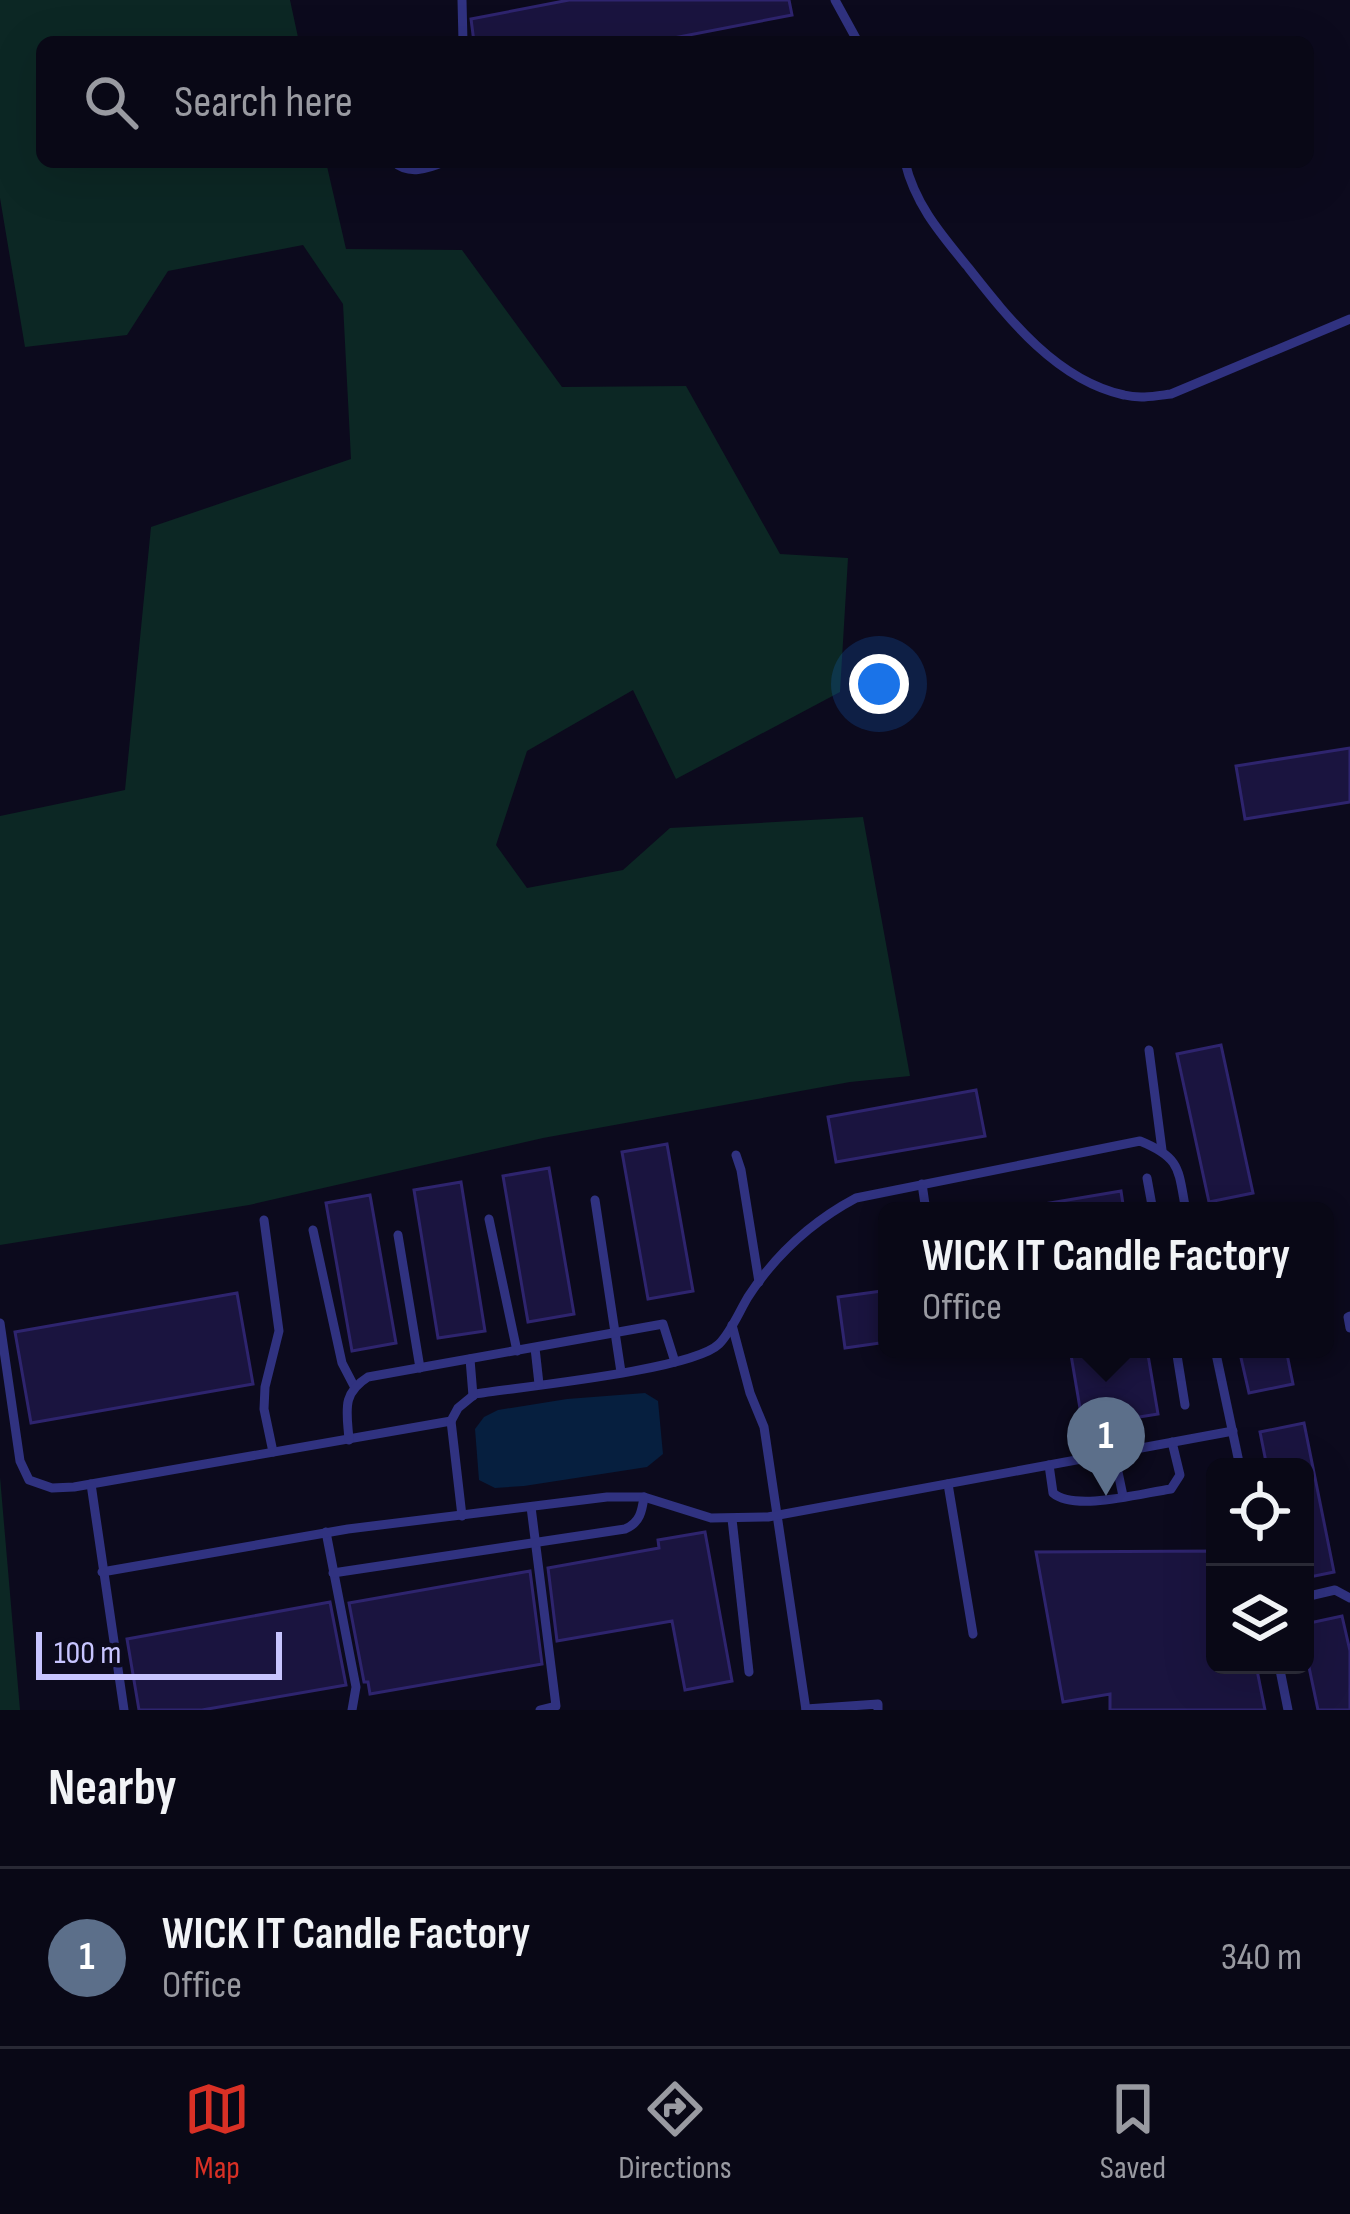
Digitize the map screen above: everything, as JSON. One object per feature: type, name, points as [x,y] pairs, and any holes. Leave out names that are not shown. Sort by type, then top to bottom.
[{"type":"lane","points":[[462,0],[463,36]]},
{"type":"lane","points":[[836,0],[855,36]]},
{"type":"lane","points":[[906,168],[925,214],[1009,319],[1061,366],[1124,395],[1171,394],[1350,319]]},
{"type":"lane","points":[[1149,1050],[1162,1150]]},
{"type":"lane","points":[[462,1516],[451,1421],[458,1408],[473,1396],[695,1358],[718,1345],[772,1264],[800,1234],[856,1198],[1140,1141],[1162,1150],[1176,1163],[1184,1202]]},
{"type":"lane","points":[[736,1155],[759,1282]]},
{"type":"lane","points":[[1147,1178],[1151,1202]]},
{"type":"lane","points":[[922,1184],[925,1202]]},
{"type":"lane","points":[[596,1200],[620,1372]]},
{"type":"lane","points":[[489,1219],[517,1351]]},
{"type":"lane","points":[[265,1220],[279,1331],[265,1387],[264,1409],[273,1452]]},
{"type":"lane","points":[[313,1230],[342,1364],[354,1386]]},
{"type":"lane","points":[[398,1235],[420,1368]]},
{"type":"lane","points":[[1350,1316],[1350,1328]]},
{"type":"lane","points":[[0,1323],[20,1461],[29,1480],[52,1488],[451,1421]]},
{"type":"lane","points":[[349,1439],[347,1401],[354,1386],[368,1377],[663,1324],[675,1362]]},
{"type":"lane","points":[[732,1324],[764,1427],[806,1709],[878,1704],[878,1710]]},
{"type":"lane","points":[[535,1348],[539,1384]]},
{"type":"lane","points":[[1177,1358],[1185,1405]]},
{"type":"lane","points":[[1218,1358],[1238,1458]]},
{"type":"lane","points":[[470,1359],[473,1396]]},
{"type":"lane","points":[[102,1572],[326,1532],[608,1497],[644,1496],[711,1518],[779,1516],[1233,1431]]},
{"type":"lane","points":[[1049,1465],[1053,1493],[1063,1501],[1171,1489],[1180,1475],[1172,1442]]},
{"type":"lane","points":[[1114,1453],[1123,1496]]},
{"type":"lane","points":[[91,1484],[124,1710]]},
{"type":"lane","points":[[948,1484],[973,1634]]},
{"type":"lane","points":[[333,1573],[634,1526],[644,1496]]},
{"type":"lane","points":[[531,1507],[556,1706],[540,1710]]},
{"type":"lane","points":[[732,1519],[749,1672]]},
{"type":"lane","points":[[326,1532],[356,1687],[352,1710]]},
{"type":"lane","points":[[1314,1595],[1336,1590],[1350,1598]]},
{"type":"lane","points":[[1281,1674],[1288,1710]]},
{"type":"green space","points":[[0,0],[290,0],[298,36],[36,36],[36,168],[327,168],[346,249],[462,250],[562,387],[686,386],[780,554],[848,558],[840,692],[676,779],[633,690],[527,751],[496,845],[527,888],[623,870],[670,828],[863,817],[910,1076],[850,1082],[543,1138],[249,1205],[0,1245],[0,816],[125,790],[151,527],[351,459],[343,304],[303,245],[168,271],[127,335],[25,347],[0,198]]},
{"type":"green space","points":[[0,1477],[20,1710],[0,1710]]},
{"type":"water","points":[[645,1393],[658,1401],[663,1454],[647,1467],[524,1486],[495,1488],[479,1480],[475,1429],[484,1417],[498,1410],[567,1399]]},
{"type":"building","points":[[569,0],[789,0],[792,15],[684,36],[473,36],[471,19]]},
{"type":"building","points":[[1350,748],[1350,802],[1245,819],[1236,766]]},
{"type":"building","points":[[1221,1045],[1253,1193],[1209,1202],[1177,1054]]},
{"type":"building","points":[[976,1090],[985,1136],[836,1162],[828,1117]]},
{"type":"building","points":[[667,1144],[693,1291],[648,1299],[622,1152]]},
{"type":"building","points":[[549,1168],[574,1314],[528,1322],[503,1176]]},
{"type":"building","points":[[461,1182],[485,1331],[438,1338],[414,1190]]},
{"type":"building","points":[[1121,1191],[1123,1202],[1056,1202]]},
{"type":"building","points":[[370,1195],[396,1343],[352,1351],[326,1203]]},
{"type":"building","points":[[878,1292],[878,1343],[845,1348],[838,1297]]},
{"type":"building","points":[[237,1293],[253,1384],[31,1423],[15,1332]]},
{"type":"building","points":[[1072,1358],[1149,1358],[1158,1414],[1083,1426]]},
{"type":"building","points":[[1241,1358],[1288,1358],[1293,1384],[1249,1393]]},
{"type":"building","points":[[1304,1423],[1311,1458],[1265,1458],[1260,1432]]},
{"type":"building","points":[[1314,1473],[1334,1572],[1314,1576]]},
{"type":"building","points":[[705,1532],[732,1681],[685,1690],[672,1621],[557,1641],[548,1568],[659,1548],[658,1540]]},
{"type":"building","points":[[1206,1551],[1206,1674],[1258,1674],[1265,1710],[1110,1710],[1110,1694],[1063,1702],[1036,1552]]},
{"type":"building","points":[[530,1571],[542,1664],[370,1694],[349,1603]]},
{"type":"building","points":[[330,1602],[346,1685],[202,1710],[139,1710],[127,1639]]},
{"type":"building","points":[[1342,1616],[1350,1651],[1350,1710],[1318,1710],[1310,1674],[1314,1622]]},
{"type":"place","name":"WICK IT Candle Factory","points":[[1106,1496]]}]
